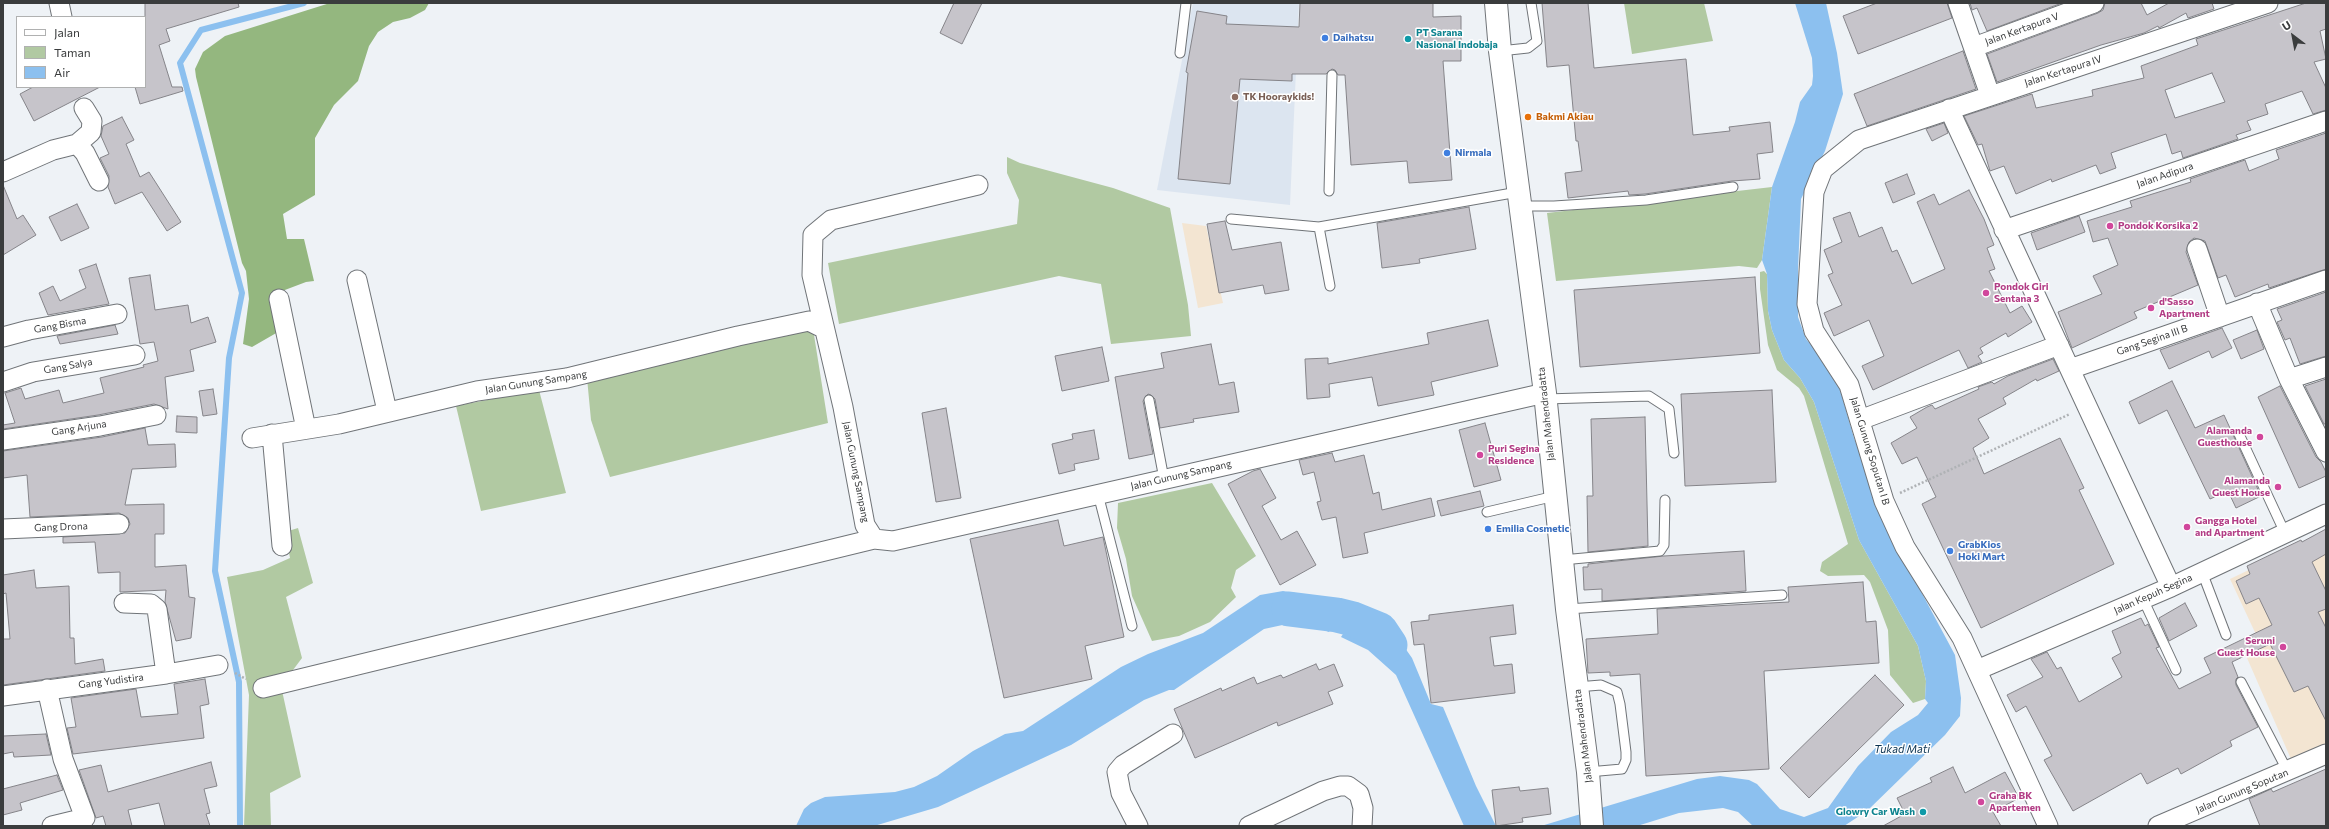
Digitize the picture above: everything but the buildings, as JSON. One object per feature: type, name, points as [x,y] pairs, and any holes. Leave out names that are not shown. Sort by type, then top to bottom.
[{"type":"main road","name":"Jalan Mahendradatta","points":[[1496,3],[1500,51],[1545,396],[1567,609],[1588,772],[1589,802],[1592,826]]},
{"type":"street","points":[[59,3],[62,16]]},
{"type":"street","points":[[1958,3],[1990,95]]},
{"type":"street","name":"Jalan Kertapura V","points":[[1974,47],[2094,3]]},
{"type":"street","name":"Jalan Kertapura IV","points":[[1860,140],[1990,95],[2268,3]]},
{"type":"street","points":[[3,172],[53,150],[77,144],[91,132],[92,121],[84,108]]},
{"type":"street","points":[[1949,109],[2070,369],[2086,407],[2171,587]]},
{"type":"street","name":"Jalan Adipura","points":[[2004,230],[2326,121]]},
{"type":"street","name":"Jalan Gunung Soputan I B","points":[[1860,140],[1823,169],[1814,192],[1807,304],[1814,331],[1849,385],[1884,501],[1905,547],[1962,638],[2048,826]]},
{"type":"street","points":[[77,144],[85,153],[99,182]]},
{"type":"street","points":[[823,328],[812,276],[813,236],[831,220],[978,185]]},
{"type":"street","points":[[2197,249],[2220,317]]},
{"type":"street","points":[[357,280],[386,411]]},
{"type":"street","name":"Gang Segina III B","points":[[2070,369],[2326,280]]},
{"type":"street","points":[[279,299],[306,429]]},
{"type":"street","points":[[2257,303],[2289,379],[2326,452]]},
{"type":"street","name":"Gang Bisma","points":[[3,337],[29,330],[118,314]]},
{"type":"street","name":"Jalan Gunung Sampang","points":[[252,438],[339,424],[386,411],[477,391],[567,378],[738,336],[809,321],[823,328],[843,407],[865,525],[874,539],[893,541],[1164,479],[1545,396]]},
{"type":"street","points":[[1860,420],[2058,345]]},
{"type":"street","name":"Gang Salya","points":[[3,382],[33,372],[135,355]]},
{"type":"street","points":[[2289,379],[2326,367]]},
{"type":"street","name":"Gang Arjuna","points":[[3,440],[100,426],[156,415]]},
{"type":"street","points":[[272,434],[282,546]]},
{"type":"street","name":"Jalan Kepuh Segina","points":[[1977,670],[2171,587],[2326,514]]},
{"type":"street","name":"Gang Drona","points":[[3,529],[119,524]]},
{"type":"street","points":[[263,688],[874,539]]},
{"type":"street","points":[[124,603],[151,604],[157,609],[166,674]]},
{"type":"street","name":"Gang Yudistira","points":[[3,696],[166,674],[218,665]]},
{"type":"street","points":[[47,689],[63,759],[85,818],[52,826]]},
{"type":"street","points":[[1138,826],[1121,793],[1117,772],[1123,765],[1173,734]]},
{"type":"street","name":"Jalan Gunung Soputan","points":[[2158,826],[2184,821],[2326,754]]},
{"type":"street","points":[[1249,826],[1323,791],[1340,786],[1348,786],[1359,794],[1363,808],[1362,826]]},
{"type":"lane","points":[[1180,53],[1186,3]]},
{"type":"lane","points":[[1500,51],[1528,48],[1537,41],[1531,3]]},
{"type":"lane","points":[[1329,191],[1332,74]]},
{"type":"lane","points":[[1231,219],[1319,226],[1519,199],[1554,206],[1646,200],[1733,187]]},
{"type":"lane","points":[[1319,226],[1330,286]]},
{"type":"lane","points":[[1545,396],[1648,396],[1669,409],[1674,453]]},
{"type":"lane","points":[[1150,400],[1164,479]]},
{"type":"lane","points":[[2239,434],[2285,532]]},
{"type":"lane","points":[[1098,494],[1132,626]]},
{"type":"lane","points":[[1487,512],[1555,496]]},
{"type":"lane","points":[[1562,560],[1660,551],[1664,546],[1666,500]]},
{"type":"lane","points":[[2202,572],[2226,635]]},
{"type":"lane","points":[[1567,609],[1782,595]]},
{"type":"lane","points":[[2143,599],[2176,670]]},
{"type":"lane","points":[[2241,682],[2288,772]]},
{"type":"lane","points":[[1577,687],[1601,685],[1617,692],[1626,752],[1626,760],[1622,769],[1608,772],[1588,772]]},
{"type":"path","points":[[1884,501],[2086,407]]},
{"type":"path","points":[[218,665],[263,688]]},
{"type":"shaded area","name":"TK Hooraykids!","points":[[1193,3],[1299,3],[1290,205],[1157,190]]},
{"type":"shaded area","points":[[1182,223],[1206,226],[1223,303],[1198,308]]},
{"type":"shaded area","name":"Seruni Guest House","points":[[2326,533],[2326,750],[2294,766],[2244,651],[2260,643],[2230,579]]},
{"type":"green space","points":[[330,3],[429,3],[425,10],[410,18],[393,22],[378,32],[369,46],[358,81],[334,105],[315,138],[315,195],[283,214],[287,239],[304,239],[314,281],[306,282],[269,296],[278,332],[252,347],[243,344],[249,299],[246,271],[242,263],[195,69],[203,52],[225,36]]},
{"type":"green space","points":[[1624,3],[1704,3],[1713,41],[1632,54]]},
{"type":"green space","points":[[1007,157],[1020,163],[1113,188],[1170,208],[1188,305],[1191,336],[1111,344],[1101,284],[1059,276],[839,324],[828,263],[1017,224],[1019,200],[1007,173]]},
{"type":"green space","points":[[1772,187],[1762,260],[1757,268],[1739,266],[1556,281],[1547,213]]},
{"type":"green space","points":[[1764,271],[1767,274],[1768,311],[1772,330],[1784,360],[1800,378],[1814,402],[1859,540],[1918,646],[1926,681],[1925,699],[1913,703],[1890,675],[1888,630],[1870,582],[1864,575],[1828,576],[1820,571],[1822,562],[1848,544],[1804,396],[1799,388],[1777,370],[1768,345],[1760,289],[1760,272]]},
{"type":"green space","points":[[807,330],[814,335],[828,423],[610,477],[591,420],[587,378]]},
{"type":"green space","points":[[539,390],[566,493],[481,511],[456,406]]},
{"type":"green space","points":[[1212,483],[1256,556],[1236,570],[1231,588],[1236,597],[1210,622],[1179,636],[1152,641],[1132,596],[1126,559],[1117,528],[1118,503]]},
{"type":"green space","points":[[298,528],[313,583],[286,597],[302,658],[281,686],[301,777],[270,793],[271,826],[244,826],[249,695],[227,577],[263,570],[290,558],[285,532]]},
{"type":"water","name":"Tukad Mati","points":[[1795,3],[1826,3],[1837,53],[1843,94],[1825,151],[1801,199],[1798,269],[1798,317],[1806,339],[1825,361],[1839,386],[1854,438],[1880,505],[1917,584],[1955,655],[1961,698],[1960,716],[1945,735],[1867,811],[1844,826],[1753,826],[1738,812],[1723,808],[1679,813],[1637,826],[1541,826],[1697,779],[1720,776],[1749,780],[1757,784],[1780,809],[1804,817],[1828,808],[1858,766],[1891,732],[1918,715],[1928,703],[1925,699],[1926,681],[1918,646],[1859,540],[1814,402],[1800,378],[1784,360],[1772,330],[1768,311],[1767,274],[1762,260],[1772,187],[1795,122],[1800,102],[1812,85],[1813,76],[1812,58]]},
{"type":"water","points":[[1283,591],[1346,601],[1329,632],[1301,621],[1264,629],[1174,690],[1169,690],[1144,700],[1071,745],[938,807],[874,826],[796,826],[804,809],[811,803],[825,797],[895,792],[914,787],[937,776],[973,751],[1005,734],[1023,731],[1121,667],[1148,654],[1203,633],[1260,595]]},
{"type":"water","points":[[1362,605],[1386,621],[1412,658],[1431,704],[1443,707],[1476,786],[1496,826],[1464,826],[1396,675],[1368,650],[1341,637]]},
{"type":"waterway","points":[[240,826],[239,682],[215,571],[229,358],[242,293],[180,63],[201,30],[304,3]]},
{"type":"waterway","points":[[1289,609],[1337,615],[1353,619],[1380,630],[1390,645]]},
{"type":"place","name":"Daihatsu","points":[[1325,38]]},
{"type":"place","name":"PT Sarana Nasional Indobaja","points":[[1408,39]]},
{"type":"place","name":"TK Hooraykids!","points":[[1235,97]]},
{"type":"place","name":"Bakmi Akiau","points":[[1528,117]]},
{"type":"place","name":"Nirmala","points":[[1447,153]]},
{"type":"place","name":"Pondok Korsika 2","points":[[2110,226]]},
{"type":"place","name":"Pondok Giri Sentana 3","points":[[1986,293]]},
{"type":"place","name":"d'Sasso Apartment","points":[[2151,308]]},
{"type":"place","name":"Alamanda Guesthouse","points":[[2260,437]]},
{"type":"place","name":"Puri Segina Residence","points":[[1480,455]]},
{"type":"place","name":"Alamanda Guest House","points":[[2278,487]]},
{"type":"place","name":"Gangga Hotel and Apartment","points":[[2187,527]]},
{"type":"place","name":"Emilia Cosmetic","points":[[1488,529]]},
{"type":"place","name":"GrabKios Hoki Mart","points":[[1950,551]]},
{"type":"place","name":"Seruni Guest House","points":[[2283,647]]},
{"type":"place","name":"Graha BK Apartemen","points":[[1981,802]]},
{"type":"place","name":"Glowry Car Wash","points":[[1923,812]]}]
